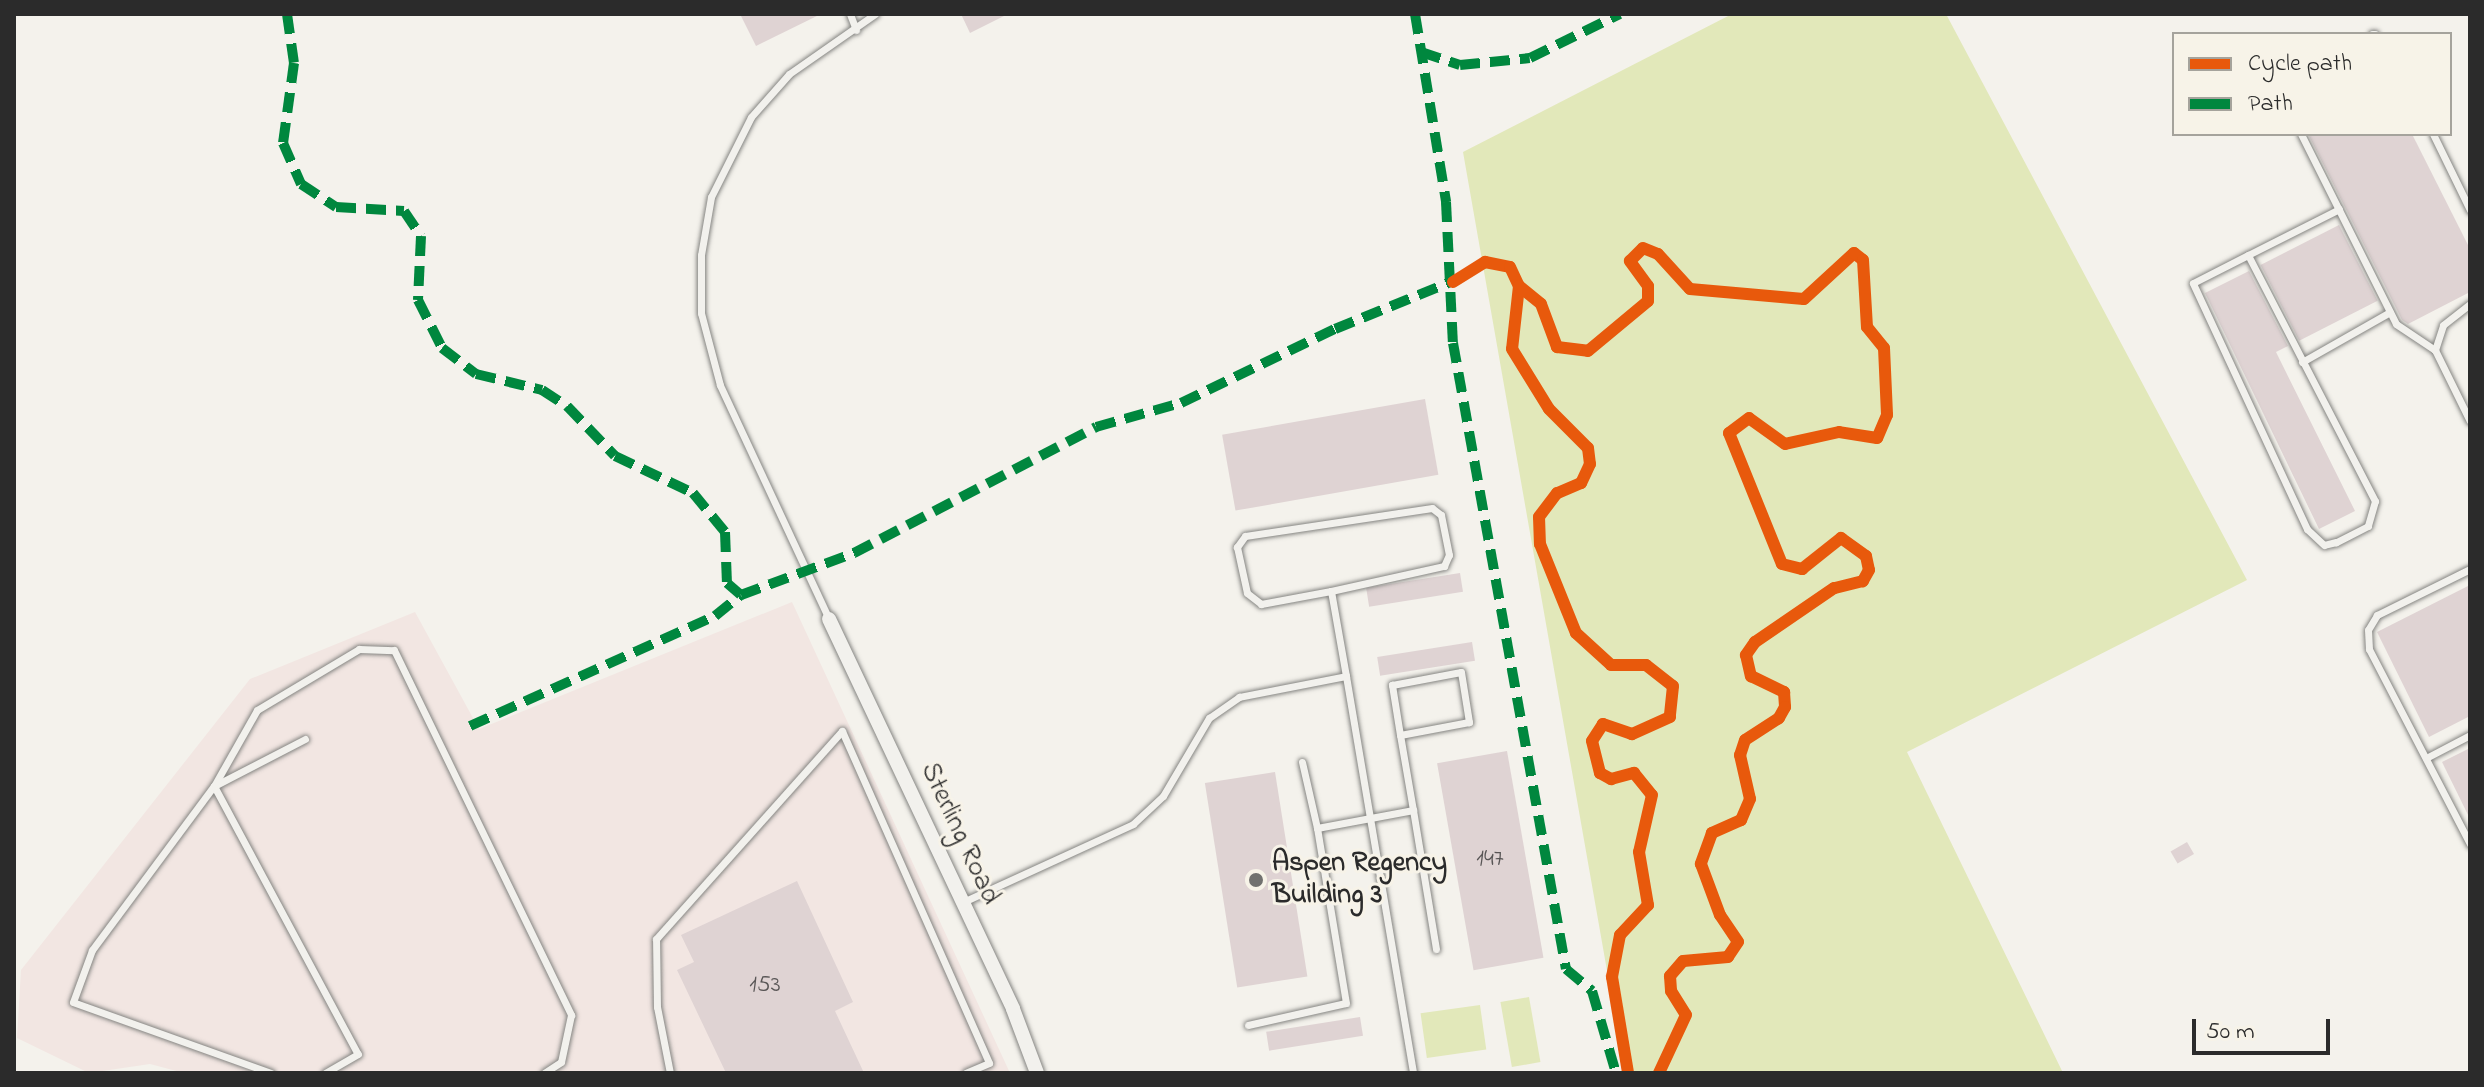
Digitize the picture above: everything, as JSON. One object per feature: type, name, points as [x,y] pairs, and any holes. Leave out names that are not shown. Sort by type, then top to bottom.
[{"type":"street","name":"Sterling Road","points":[[829,619],[963,902],[1037,1073]]},
{"type":"lane","points":[[850,14],[856,30]]},
{"type":"lane","points":[[829,619],[720,385],[701,313],[701,255],[711,197],[751,117],[789,74],[875,14]]},
{"type":"lane","points":[[2302,136],[2396,324],[2435,350],[2470,421]]},
{"type":"lane","points":[[2434,136],[2470,210]]},
{"type":"lane","points":[[2248,255],[2375,501],[2368,526],[2324,545],[2307,529],[2194,293],[2193,283],[2248,255],[2339,209]]},
{"type":"lane","points":[[2435,350],[2443,325],[2470,304]]},
{"type":"lane","points":[[2302,362],[2390,312]]},
{"type":"lane","points":[[1432,508],[1441,515],[1449,555],[1444,566],[1331,591],[1261,604],[1247,593],[1237,547],[1245,536],[1432,508]]},
{"type":"lane","points":[[2470,569],[2377,615],[2368,630],[2369,649],[2470,844]]},
{"type":"lane","points":[[1331,591],[1367,818],[1413,1073]]},
{"type":"lane","points":[[271,1073],[73,1002],[92,950],[214,786],[257,710],[359,649],[394,650],[571,1015],[561,1062],[544,1073]]},
{"type":"lane","points":[[1400,735],[1469,722],[1461,672],[1392,685],[1400,735],[1436,949]]},
{"type":"lane","points":[[963,902],[1133,824],[1163,796],[1209,718],[1239,697],[1346,676]]},
{"type":"lane","points":[[670,1073],[657,1007],[656,939],[842,731],[989,1063],[966,1073]]},
{"type":"lane","points":[[2426,758],[2470,735]]},
{"type":"lane","points":[[214,786],[305,739]]},
{"type":"lane","points":[[1248,1025],[1346,1003],[1317,828],[1302,762]]},
{"type":"lane","points":[[214,786],[358,1054],[325,1073]]},
{"type":"lane","points":[[1317,828],[1413,810]]},
{"type":"shaded area","points":[[792,602],[1010,1073],[184,1073],[150,1064],[89,1073],[17,1038],[21,970],[250,679],[415,612],[479,729]]},
{"type":"green space","points":[[1732,14],[1946,14],[2247,580],[1907,752],[2063,1073],[1625,1073],[1463,152]]},
{"type":"green space","points":[[1529,997],[1540,1062],[1512,1067],[1500,1002]]},
{"type":"green space","points":[[1480,1005],[1486,1050],[1427,1058],[1421,1013]]},
{"type":"building","points":[[740,14],[821,14],[756,46]]},
{"type":"building","points":[[961,14],[1008,14],[970,33]]},
{"type":"building","points":[[2309,136],[2413,136],[2470,249],[2470,292],[2408,324],[2402,320]]},
{"type":"building","points":[[2339,225],[2378,301],[2299,341],[2261,265]]},
{"type":"building","points":[[2249,271],[2288,346],[2276,352],[2355,511],[2319,529],[2205,293]]},
{"type":"building","points":[[1425,399],[1438,475],[1236,511],[1222,435]]},
{"type":"building","points":[[1460,573],[1463,592],[1369,607],[1366,588]]},
{"type":"building","points":[[2470,585],[2470,716],[2429,737],[2377,632]]},
{"type":"building","points":[[1472,642],[1475,661],[1380,676],[1377,657]]},
{"type":"building","points":[[2470,748],[2470,819],[2442,762]]},
{"type":"building","points":[[1507,751],[1543,958],[1474,970],[1437,763]]},
{"type":"building","name":"Aspen Regency Building 3","points":[[1275,772],[1307,976],[1237,988],[1205,783]]},
{"type":"building","points":[[2187,842],[2194,854],[2178,864],[2171,852]]},
{"type":"building","points":[[797,881],[853,1002],[835,1011],[864,1073],[726,1073],[677,970],[694,962],[681,935]]},
{"type":"building","points":[[1360,1017],[1363,1036],[1269,1051],[1266,1032]]},
{"type":"marked path","points":[[287,14],[294,63],[283,143],[301,184],[336,207],[404,211],[421,236],[418,300],[442,348],[476,374],[542,390],[567,406],[615,456],[693,493],[725,532],[727,583],[741,595],[854,553],[1096,427],[1181,403],[1335,329],[1458,279]]},
{"type":"marked path","points":[[1415,14],[1446,202],[1453,343],[1566,969],[1592,991],[1616,1073]]},
{"type":"marked path","points":[[1421,52],[1460,65],[1530,58],[1620,14]]},
{"type":"marked path","points":[[470,726],[715,616],[741,595]]},
{"type":"cycle path","points":[[1519,286],[1541,304],[1557,347],[1588,351],[1648,301],[1648,286],[1630,261],[1643,248],[1658,254],[1690,289],[1804,299],[1854,253],[1863,260],[1867,327],[1884,348],[1887,415],[1877,438],[1839,432],[1785,444],[1749,418],[1729,433],[1782,564],[1802,569],[1841,538],[1866,556],[1869,570],[1863,581],[1834,588],[1755,642],[1746,655],[1751,676],[1784,692],[1785,707],[1779,718],[1745,740],[1740,755],[1750,799],[1741,820],[1712,833],[1701,864],[1720,915],[1738,942],[1728,957],[1683,961],[1670,976],[1671,991],[1686,1015],[1659,1073]]},
{"type":"cycle path","points":[[1453,282],[1485,262],[1510,267],[1519,286],[1512,349],[1549,409],[1588,448],[1590,464],[1581,483],[1557,493],[1539,517],[1540,544],[1576,633],[1611,665],[1646,665],[1673,686],[1670,717],[1632,734],[1603,724],[1592,741],[1600,773],[1611,779],[1634,773],[1652,795],[1639,852],[1648,905],[1620,935],[1612,977],[1628,1073]]},
{"type":"place","name":"Aspen Regency Building 3","points":[[1256,880]]}]
